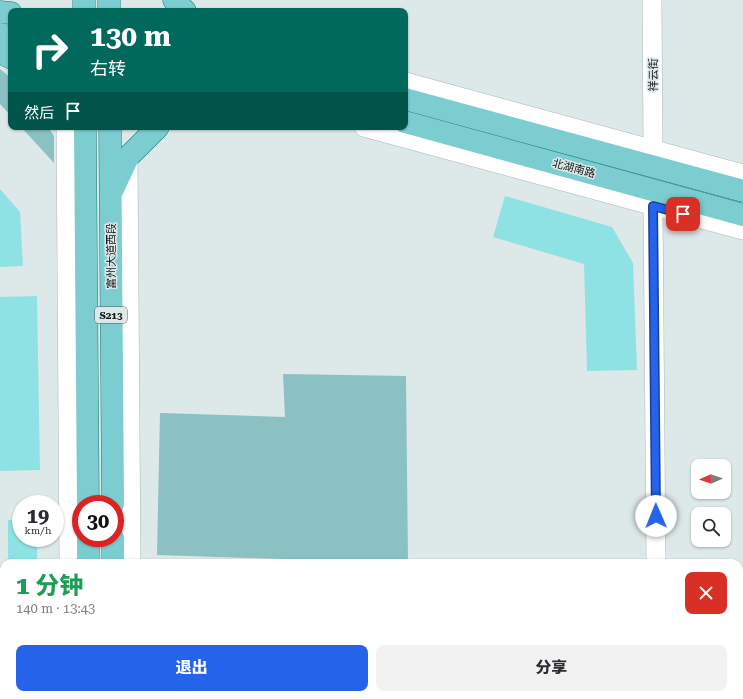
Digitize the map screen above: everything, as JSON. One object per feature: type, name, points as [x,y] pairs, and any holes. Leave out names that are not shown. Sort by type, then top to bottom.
[{"type":"main road","points":[[174,0],[182,8]]},
{"type":"main road","name":"北湖南路","points":[[408,100],[743,191]]},
{"type":"main road","name":"北湖南路","points":[[408,123],[743,215]]},
{"type":"main road","points":[[69,130],[85,162]]},
{"type":"main road","name":"S213","points":[[85,130],[88,495]]},
{"type":"main road","name":"富州大道西段","points":[[110,130],[113,495]]},
{"type":"main road","points":[[110,194],[128,157],[155,130]]},
{"type":"main road","points":[[438,147],[475,141]]},
{"type":"main road","points":[[88,547],[88,559]]},
{"type":"main road","points":[[113,547],[113,559]]},
{"type":"street","name":"祥云街","points":[[652,0],[653,149]]},
{"type":"street","points":[[408,83],[743,174]]},
{"type":"street","points":[[67,130],[69,559]]},
{"type":"street","points":[[375,130],[743,230]]},
{"type":"street","points":[[128,157],[131,559]]},
{"type":"street","points":[[653,206],[656,559]]},
{"type":"shaded area","points":[[0,69],[8,76],[8,113],[0,104]]},
{"type":"shaded area","points":[[24,130],[50,130],[54,136],[54,163]]},
{"type":"shaded area","points":[[283,374],[406,376],[408,559],[282,559],[157,555],[160,413],[285,417]]},
{"type":"building","points":[[0,189],[20,212],[23,266],[0,267]]},
{"type":"building","points":[[505,196],[612,227],[633,263],[637,370],[587,371],[584,264],[493,237]]},
{"type":"building","points":[[37,296],[40,470],[0,471],[0,297]]},
{"type":"building","points":[[8,520],[12,520],[12,547],[37,547],[37,559],[8,559]]},
{"type":"route","points":[[656,516],[653,206],[683,214]]}]
